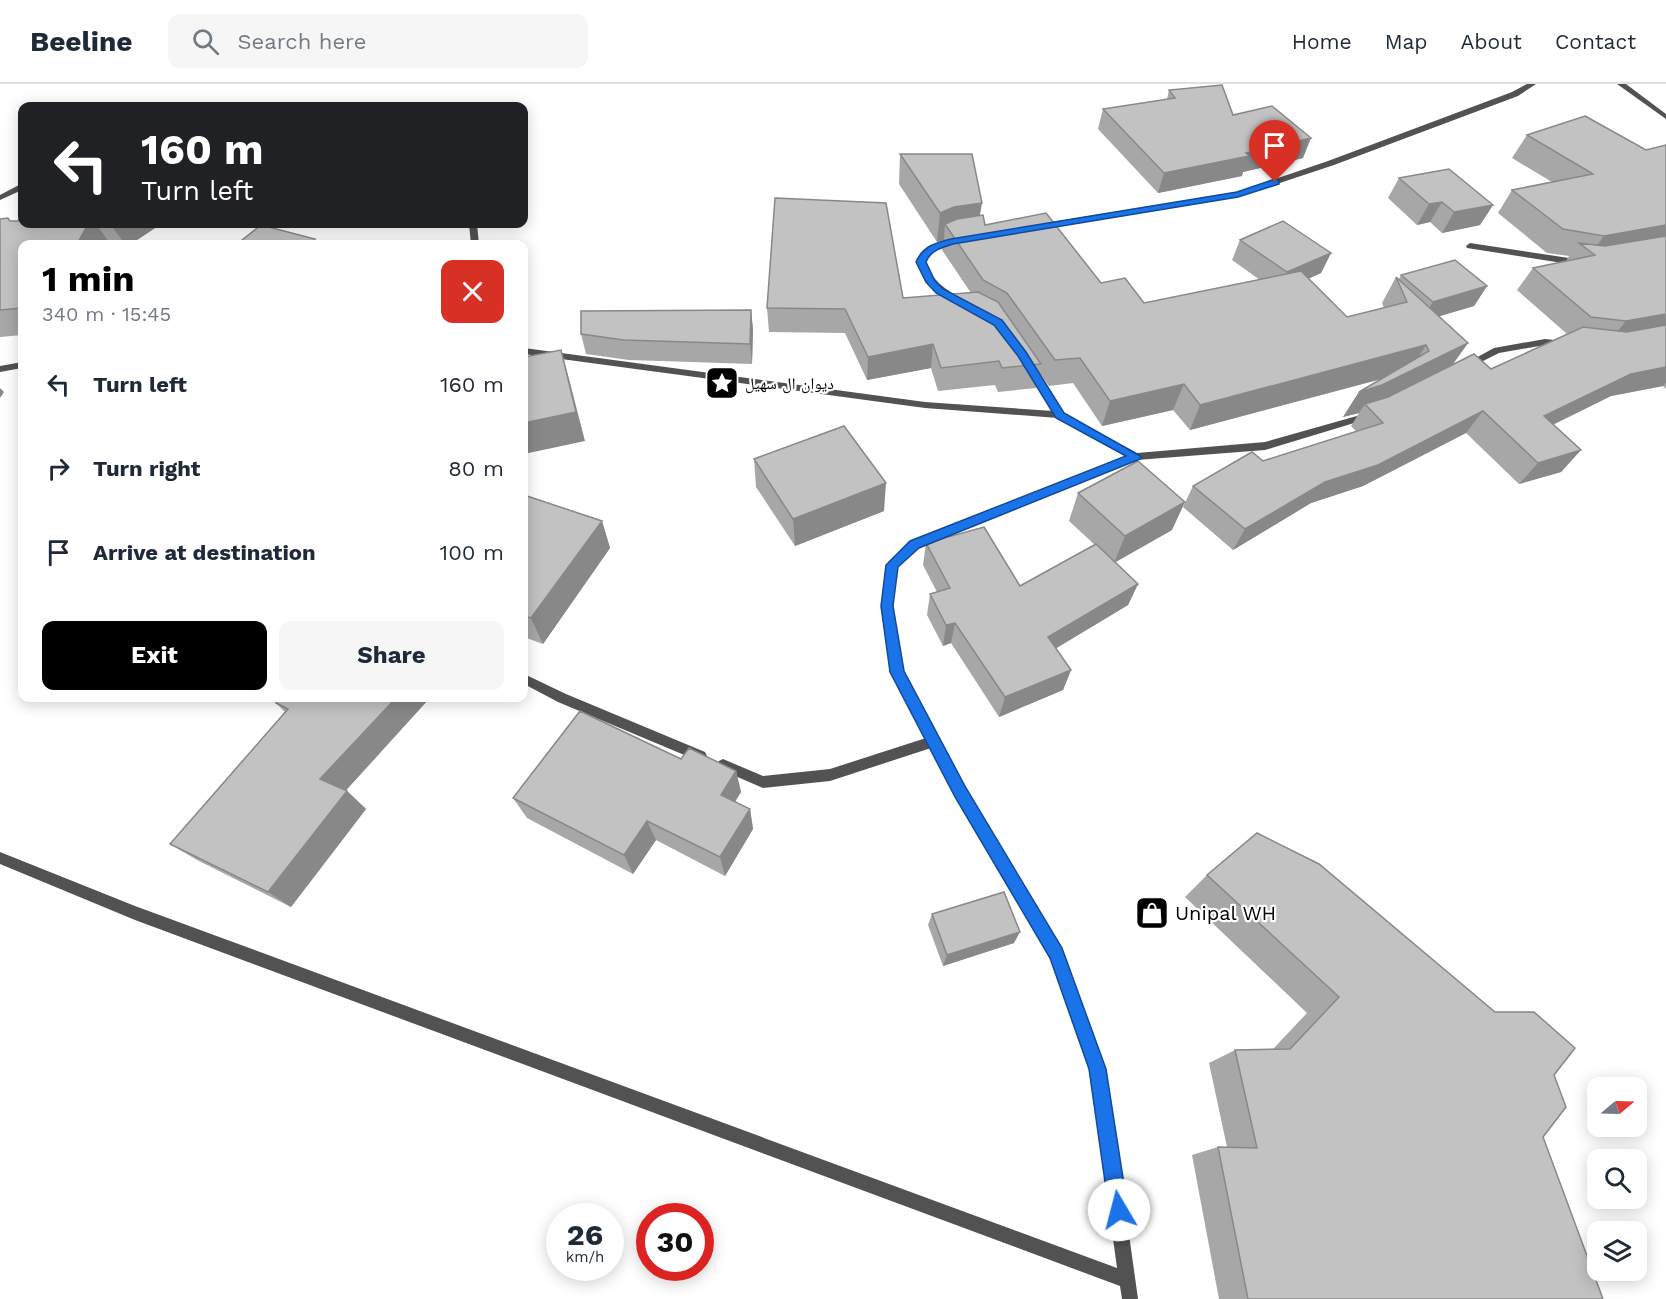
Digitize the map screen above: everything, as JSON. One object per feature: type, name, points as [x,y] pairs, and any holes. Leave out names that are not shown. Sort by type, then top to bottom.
[{"type":"street","points":[[1035,227],[1238,194],[1385,143],[1515,94],[1532,84]]},
{"type":"street","points":[[1621,84],[1666,117]]},
{"type":"street","points":[[0,198],[18,190]]},
{"type":"street","points":[[972,238],[933,248],[925,254],[921,262],[931,282],[940,291],[972,307]]},
{"type":"street","points":[[1470,246],[1587,264]]},
{"type":"street","points":[[1456,371],[1497,350],[1545,342],[1576,345]]},
{"type":"street","points":[[528,352],[924,405],[1060,416],[1136,457]]},
{"type":"street","points":[[1022,354],[1060,416]]},
{"type":"street","points":[[0,369],[18,366]]},
{"type":"street","points":[[1131,1299],[1098,1069],[1056,953],[961,793],[897,672],[887,606],[892,565],[915,545],[1136,457],[1264,446],[1370,415],[1380,410]]},
{"type":"street","points":[[528,681],[562,698],[763,782],[830,775],[934,741]]},
{"type":"street","points":[[0,858],[147,917],[1129,1281]]},
{"type":"building","points":[[1222,85],[1233,115],[1272,106],[1311,138],[1246,153],[1249,156],[1164,173],[1103,109],[1175,98],[1169,90]]},
{"type":"building","points":[[1585,116],[1646,150],[1666,145],[1666,225],[1604,236],[1563,229],[1512,190],[1593,174],[1527,135]]},
{"type":"building","points":[[900,154],[972,154],[982,203],[954,207],[940,213]]},
{"type":"building","points":[[1449,169],[1493,205],[1454,212],[1442,202],[1429,204],[1399,178]]},
{"type":"building","points":[[775,198],[886,203],[903,298],[978,292],[998,302],[1041,364],[1002,368],[999,361],[941,368],[933,344],[868,357],[845,309],[767,308]]},
{"type":"building","points":[[1046,213],[1101,283],[1125,278],[1144,303],[1301,271],[1347,317],[1407,302],[1396,277],[1468,343],[1382,385],[1359,392],[1429,351],[1426,345],[1200,405],[1184,384],[1110,401],[1080,358],[1055,360],[1007,293],[983,280],[945,224],[957,219],[983,215],[985,225]]},
{"type":"building","points":[[8,218],[10,221],[18,221],[18,228],[86,228],[79,240],[18,240],[18,308],[0,310],[0,219]]},
{"type":"building","points":[[1283,221],[1331,253],[1287,272],[1240,240]]},
{"type":"building","points":[[257,228],[273,228],[315,239],[314,240],[242,240]]},
{"type":"building","points":[[1666,236],[1666,314],[1626,321],[1591,317],[1533,268],[1595,255],[1579,243],[1605,246]]},
{"type":"building","points":[[1455,260],[1487,286],[1433,302],[1401,275]]},
{"type":"building","points":[[751,310],[750,344],[624,340],[581,334],[581,311]]},
{"type":"building","points":[[1666,325],[1666,367],[1631,374],[1544,416],[1581,450],[1538,463],[1483,411],[1378,465],[1325,482],[1245,529],[1193,486],[1252,452],[1263,461],[1383,423],[1365,404],[1388,397],[1474,354],[1491,369],[1583,327],[1627,332]]},
{"type":"building","points":[[561,350],[576,412],[528,422],[528,356]]},
{"type":"building","points":[[844,426],[886,483],[793,519],[754,459]]},
{"type":"building","points":[[1138,461],[1185,502],[1125,536],[1078,493]]},
{"type":"building","points":[[528,496],[602,521],[531,618],[528,617]]},
{"type":"building","points":[[984,527],[1020,586],[1096,544],[1138,584],[1048,637],[1071,670],[1005,697],[955,623],[946,625],[930,594],[950,588],[926,543]]},
{"type":"building","points":[[392,702],[320,779],[347,791],[268,892],[170,844],[288,709],[276,703]]},
{"type":"building","points":[[580,711],[681,759],[689,748],[736,771],[721,795],[750,809],[720,857],[647,821],[624,855],[513,798]]},
{"type":"building","points":[[1257,833],[1319,864],[1495,1012],[1534,1012],[1575,1048],[1554,1075],[1566,1107],[1543,1137],[1587,1256],[1587,1281],[1596,1281],[1603,1299],[1248,1299],[1218,1147],[1257,1148],[1235,1050],[1290,1049],[1339,997],[1207,875]]},
{"type":"building","points":[[1004,892],[1020,932],[947,955],[932,914]]},
{"type":"place","name":"ديوان ال سهيل","points":[[722,383]]},
{"type":"place","name":"Unipal WH","points":[[1152,913]]},
{"type":"route","points":[[1119,1210],[1098,1069],[1056,953],[961,793],[897,672],[887,606],[892,565],[915,545],[1136,457],[1060,416],[1022,354],[998,322],[940,291],[924,272],[921,262],[925,254],[933,248],[951,242],[1238,194],[1275,182]]}]
